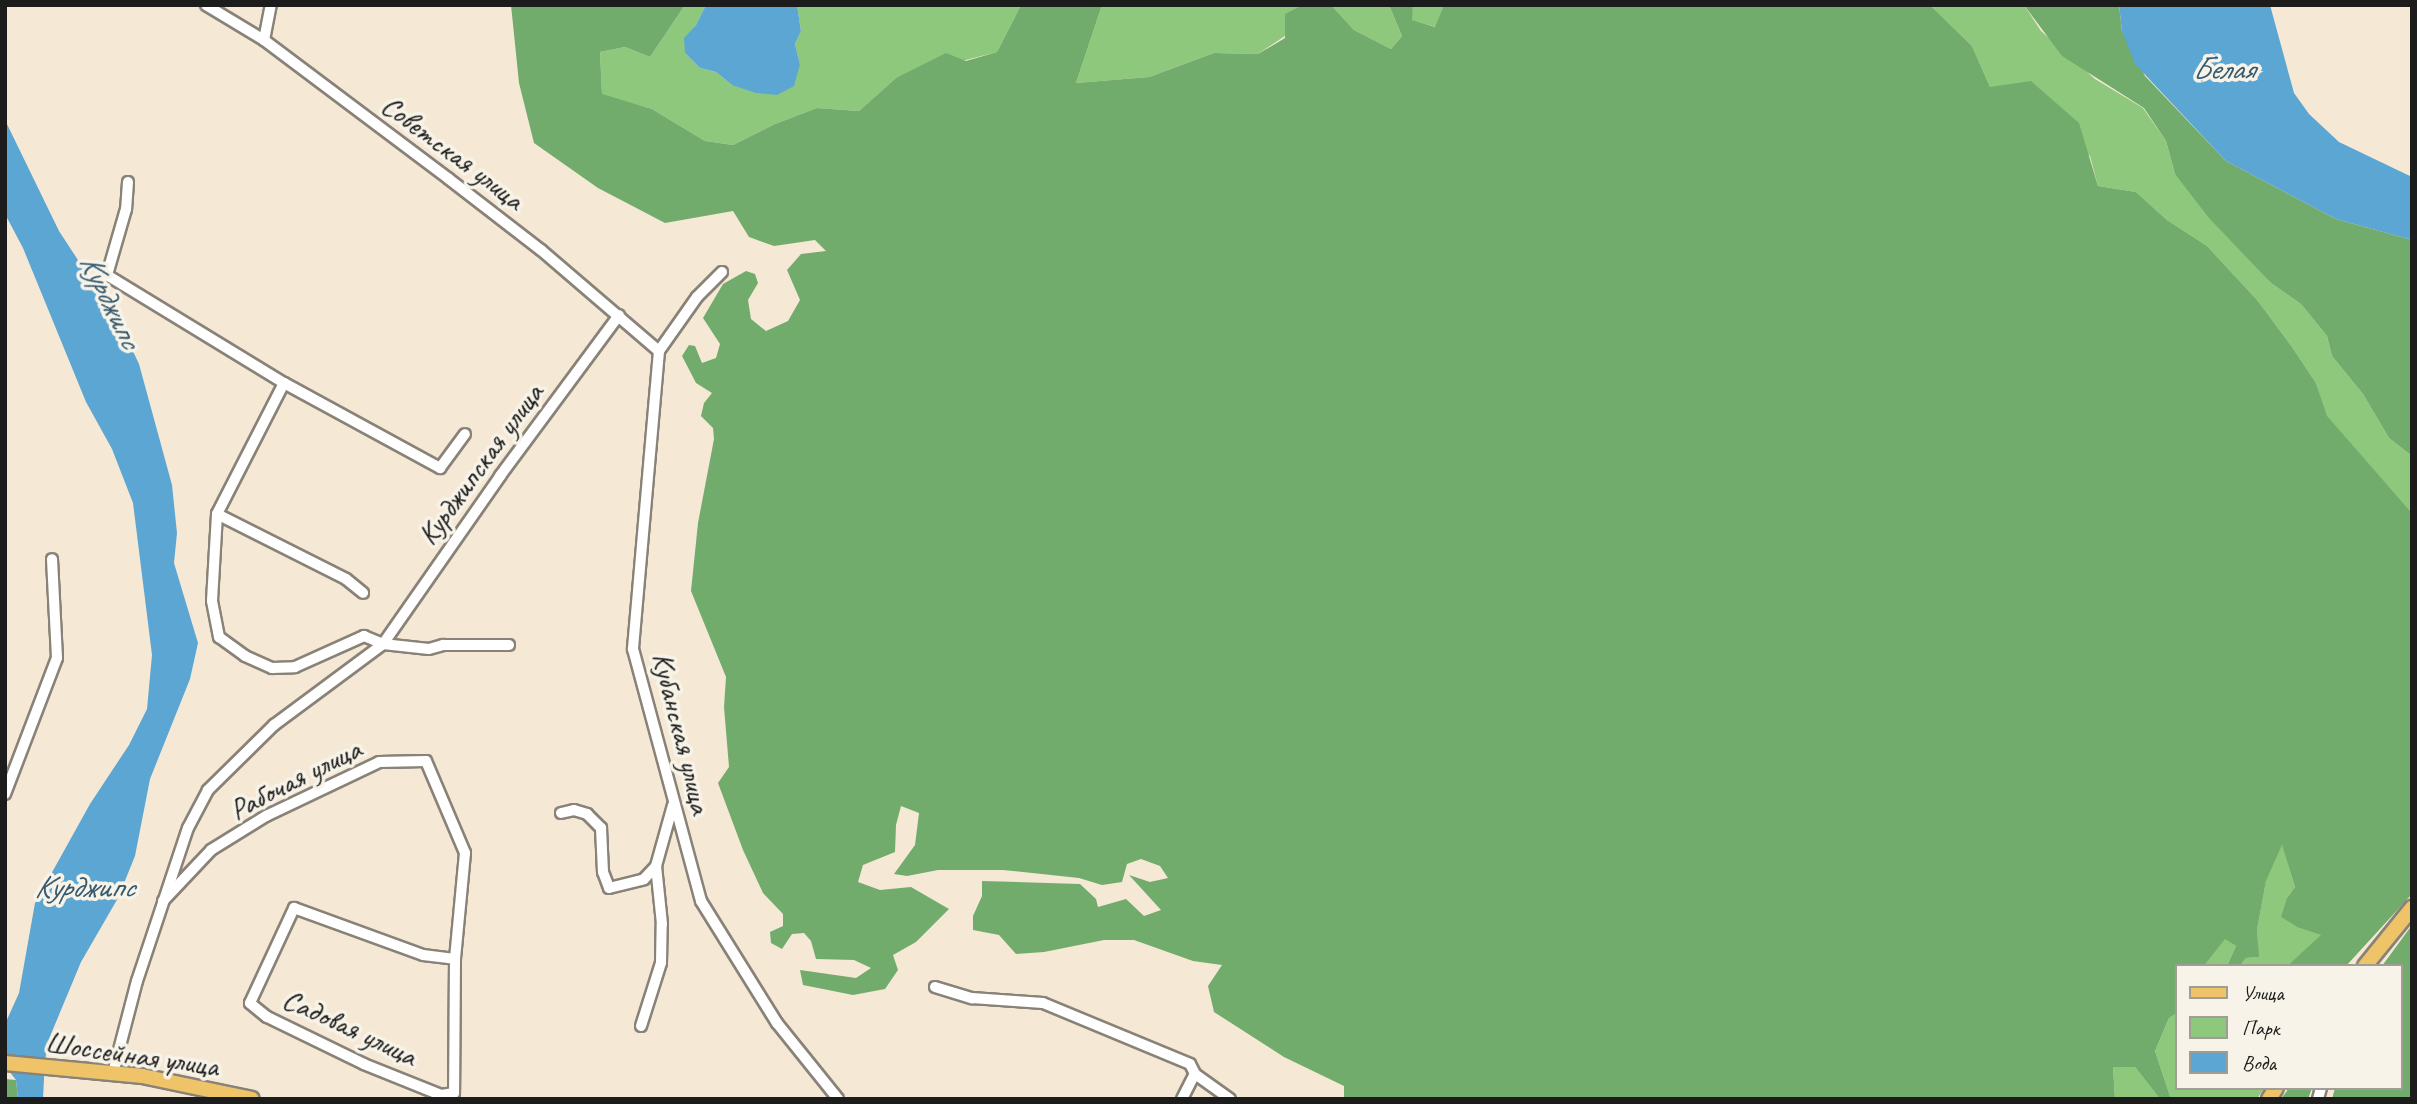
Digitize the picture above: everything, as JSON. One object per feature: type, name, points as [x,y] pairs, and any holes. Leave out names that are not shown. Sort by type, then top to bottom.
[{"type":"main road","points":[[2367,964],[2412,908]]},
{"type":"main road","name":"Шоссейная улица","points":[[5,1063],[113,1073],[251,1099]]},
{"type":"street","name":"Советская улица","points":[[205,5],[264,40],[449,178],[619,315],[659,351]]},
{"type":"street","points":[[264,40],[271,5]]},
{"type":"street","points":[[128,182],[126,209],[107,275],[284,383],[440,468],[465,433]]},
{"type":"street","points":[[659,351],[697,297],[722,272]]},
{"type":"street","name":"Курджипская улица","points":[[113,1073],[137,981],[163,901],[188,828],[208,790],[274,725],[383,644],[500,476],[619,315]]},
{"type":"street","name":"Кубанская улица","points":[[659,351],[633,649],[701,901],[778,1023],[838,1099]]},
{"type":"street","points":[[284,383],[217,514],[212,601],[219,637],[245,656],[272,668],[295,667],[364,636],[383,644],[429,649],[443,645],[509,645]]},
{"type":"street","points":[[217,514],[346,579],[363,593]]},
{"type":"street","points":[[5,794],[57,658],[52,559]]},
{"type":"street","name":"Рабочая улица","points":[[163,901],[211,850],[266,816],[379,762],[426,761],[465,853],[455,959],[454,1093]]},
{"type":"street","points":[[641,1026],[663,948],[656,866],[673,804]]},
{"type":"street","points":[[561,813],[574,810],[587,814],[601,828],[603,872],[609,888],[644,879],[656,866]]},
{"type":"street","name":"Садовая улица","points":[[454,1093],[441,1095],[364,1064],[267,1017],[250,1003],[294,908],[423,955],[455,959]]},
{"type":"street","points":[[935,988],[972,999],[1043,1003],[1190,1064],[1195,1074],[1230,1099]]},
{"type":"street","points":[[1182,1099],[1195,1074]]},
{"type":"green space","points":[[511,5],[685,5],[650,57],[625,47],[600,52],[602,94],[652,109],[705,141],[733,145],[775,124],[817,108],[859,111],[896,78],[946,53],[966,61],[997,52],[1021,5],[1102,5],[1076,83],[1149,77],[1214,53],[1258,54],[1285,38],[1285,14],[1301,6],[1331,5],[1354,30],[1391,49],[1402,36],[1389,5],[1413,5],[1412,20],[1435,27],[1444,5],[1930,5],[1972,46],[1990,87],[2031,81],[2079,123],[2098,186],[2136,192],[2167,220],[2207,246],[2258,301],[2292,347],[2316,383],[2327,416],[2412,513],[2412,894],[2348,964],[2289,964],[2321,935],[2299,928],[2281,917],[2287,898],[2295,887],[2282,845],[2266,881],[2257,930],[2259,957],[2246,958],[2242,964],[2228,964],[2236,946],[2225,939],[2206,964],[2176,964],[2176,1014],[2169,1018],[2155,1051],[2171,1099],[2160,1099],[2135,1067],[2113,1067],[2115,1099],[1344,1099],[1344,1086],[1284,1057],[1214,1012],[1208,986],[1222,965],[1193,961],[1134,940],[1104,940],[1044,952],[1016,954],[999,935],[973,930],[973,916],[982,896],[982,881],[1080,884],[1096,899],[1098,907],[1126,899],[1144,916],[1161,910],[1129,875],[1150,882],[1168,878],[1160,866],[1141,859],[1127,864],[1122,882],[1102,885],[1079,878],[1003,870],[938,870],[907,876],[894,874],[915,845],[919,813],[901,806],[896,825],[895,852],[863,865],[858,882],[880,890],[911,887],[949,909],[916,942],[893,955],[898,970],[885,989],[853,995],[803,985],[800,970],[856,978],[871,968],[854,960],[816,959],[811,941],[804,933],[792,934],[782,949],[771,943],[770,932],[783,926],[783,914],[763,893],[743,850],[718,783],[729,767],[724,707],[726,677],[691,591],[698,523],[714,439],[713,428],[701,416],[704,403],[712,393],[696,383],[682,356],[689,345],[695,346],[702,363],[716,358],[720,344],[703,318],[723,284],[746,271],[755,274],[758,283],[748,300],[751,319],[766,331],[788,321],[800,300],[787,270],[801,254],[826,251],[815,240],[774,246],[749,237],[733,211],[665,223],[598,188],[534,143],[519,83]]},
{"type":"green space","points":[[685,5],[706,5],[696,25],[685,38],[685,53],[700,68],[716,72],[732,85],[800,64],[795,44],[801,31],[797,5],[1021,5],[997,52],[896,78],[859,111],[817,108],[775,124],[733,145],[705,141],[652,109],[602,95],[600,52],[625,47],[650,57]]},
{"type":"green space","points":[[1102,5],[1331,5],[1258,54],[1214,53],[1149,77],[1076,83]]},
{"type":"green space","points":[[1331,5],[1389,5],[1402,36],[1391,49],[1354,30]]},
{"type":"green space","points":[[1413,5],[1444,5],[1436,27],[1411,20]]},
{"type":"green space","points":[[1930,5],[2024,5],[2041,31],[2095,79],[2143,108],[2166,141],[2175,174],[2271,283],[2301,304],[2327,336],[2332,356],[2363,394],[2389,438],[2412,456],[2412,513],[2326,416],[2316,383],[2292,347],[2258,301],[2207,246],[2167,220],[2136,192],[2098,186],[2090,156],[1990,87],[1972,46]]},
{"type":"green space","points":[[2024,5],[2119,5],[2122,31],[2145,76],[2226,161],[2336,219],[2412,240],[2412,456],[2389,438],[2363,394],[2332,356],[2327,336],[2301,304],[2271,283],[2209,218],[2175,174],[2166,141],[2144,108],[2062,56]]},
{"type":"green space","points":[[2282,844],[2295,887],[2287,898],[2299,928],[2322,935],[2289,964],[2242,964],[2246,958],[2258,957],[2257,930],[2266,880]]},
{"type":"green space","points":[[2412,925],[2412,1099],[2332,1099],[2334,1090],[2403,1090],[2403,964],[2383,964]]},
{"type":"green space","points":[[2225,938],[2236,946],[2228,964],[2206,964]]},
{"type":"green space","points":[[2176,1014],[2176,1090],[2263,1090],[2257,1099],[2171,1099],[2155,1051],[2169,1018]]},
{"type":"green space","points":[[2113,1067],[2135,1067],[2160,1099],[2115,1099]]},
{"type":"green space","points":[[5,1079],[16,1080],[18,1099],[5,1099]]},
{"type":"green space","points":[[2288,1090],[2311,1090],[2308,1099],[2281,1099]]},
{"type":"water","points":[[706,5],[797,5],[801,31],[795,44],[800,64],[794,86],[777,95],[756,93],[732,85],[716,72],[700,68],[685,53],[684,38],[696,25]]},
{"type":"water","name":"Белая","points":[[2119,5],[2270,5],[2294,93],[2309,114],[2339,142],[2412,177],[2412,240],[2336,219],[2226,161],[2135,64],[2122,31]]},
{"type":"water","name":"Курджипс","points":[[5,120],[59,231],[121,326],[139,364],[172,485],[177,533],[174,563],[198,643],[190,679],[150,779],[135,856],[118,898],[81,962],[51,1034],[45,1059],[43,1099],[18,1099],[16,1080],[5,1066],[5,1024],[19,993],[35,903],[90,804],[129,745],[147,709],[152,655],[133,503],[112,449],[86,402],[23,248],[5,214]]}]
